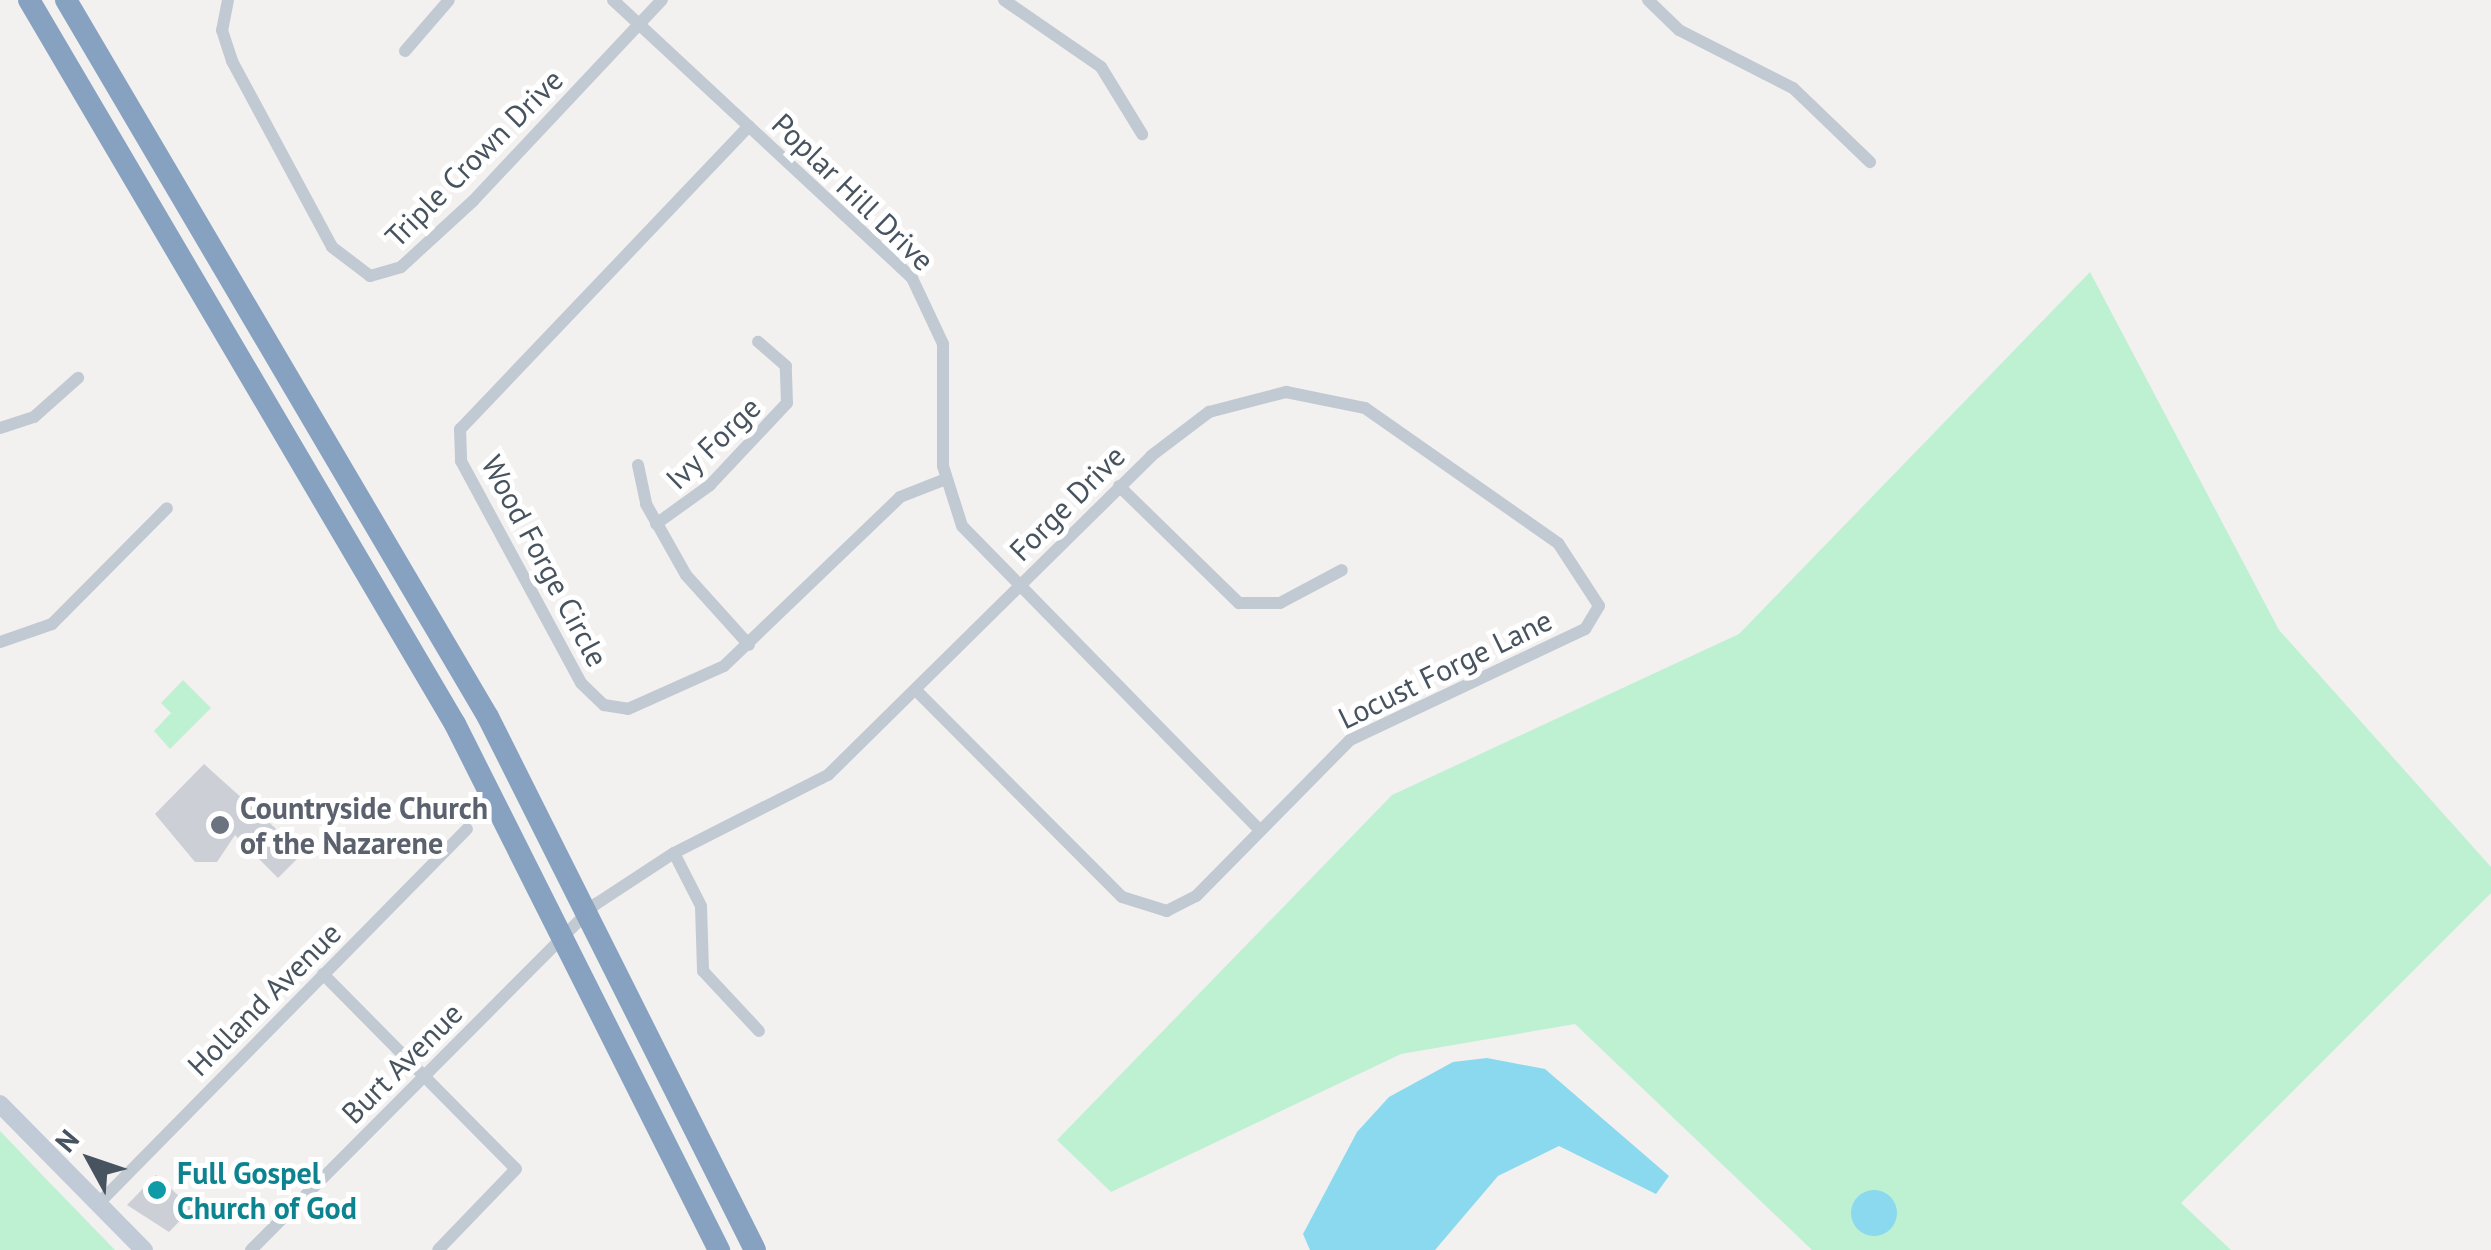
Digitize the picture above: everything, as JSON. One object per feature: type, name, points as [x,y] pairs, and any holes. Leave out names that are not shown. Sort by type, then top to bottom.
[{"type":"highway","points":[[29,0],[388,604],[564,935],[720,1250]]},
{"type":"highway","points":[[66,0],[431,615],[588,912],[755,1250]]},
{"type":"street","name":"Triple Crown Drive","points":[[228,0],[222,30],[232,61],[332,247],[370,276],[414,257],[662,0]]},
{"type":"street","points":[[405,51],[449,0]]},
{"type":"street","name":"Poplar Hill Drive","points":[[613,0],[901,266],[929,306],[945,361],[946,479],[962,526],[1017,588],[1260,830]]},
{"type":"street","points":[[1004,0],[1088,54],[1142,134]]},
{"type":"street","points":[[1648,0],[1680,30],[1793,88],[1870,162]]},
{"type":"street","name":"Wood Forge Circle","points":[[749,126],[472,408],[458,445],[597,701],[620,709],[644,706],[749,645],[900,498],[946,479]]},
{"type":"street","name":"Ivy Forge","points":[[656,524],[686,506],[783,410],[790,373],[758,342]]},
{"type":"street","points":[[0,428],[34,416],[78,378]]},
{"type":"street","name":"Forge Drive","points":[[588,912],[674,853],[816,785],[1174,434],[1231,402],[1286,392],[1335,398],[1387,419],[1558,543],[1599,606]]},
{"type":"street","points":[[638,466],[656,524],[700,595],[749,645]]},
{"type":"street","points":[[1119,486],[1239,603],[1280,602],[1342,570]]},
{"type":"street","points":[[0,642],[52,624],[168,508]]},
{"type":"street","name":"Locust Forge Lane","points":[[915,689],[1136,906],[1183,906],[1356,735],[1585,628],[1599,606]]},
{"type":"street","name":"Holland Avenue","points":[[98,1204],[466,829]]},
{"type":"street","points":[[674,853],[701,906],[703,971],[759,1030]]},
{"type":"street","name":"Burt Avenue","points":[[251,1250],[588,912]]},
{"type":"street","points":[[323,974],[516,1169],[438,1250]]},
{"type":"street","points":[[0,1104],[144,1250]]},
{"type":"green space","points":[[2090,272],[2279,630],[2491,867],[2491,893],[2181,1203],[2231,1250],[1812,1250],[1575,1024],[1401,1054],[1111,1192],[1057,1140],[1392,795],[1739,634]]},
{"type":"green space","points":[[183,680],[211,708],[170,749],[154,731],[171,713],[161,703]]},
{"type":"green space","points":[[0,1131],[49,1182],[115,1250],[0,1250]]},
{"type":"water","points":[[1487,1058],[1545,1069],[1669,1176],[1656,1194],[1559,1146],[1498,1176],[1435,1250],[1310,1250],[1303,1234],[1357,1132],[1389,1097],[1453,1062]]},
{"type":"water","points":[[1874,1190],[1891,1196],[1897,1213],[1891,1230],[1874,1236],[1857,1230],[1851,1213],[1857,1196]]},
{"type":"building","name":"Countryside Church of the Nazarene","points":[[204,764],[303,853],[278,878],[235,835],[217,862],[195,862],[155,814]]},
{"type":"building","name":"Full Gospel Church of God","points":[[156,1175],[192,1208],[169,1232],[127,1205]]},
{"type":"place","name":"Countryside Church of the Nazarene","points":[[220,825]]},
{"type":"place","name":"Full Gospel Church of God","points":[[157,1190]]}]
